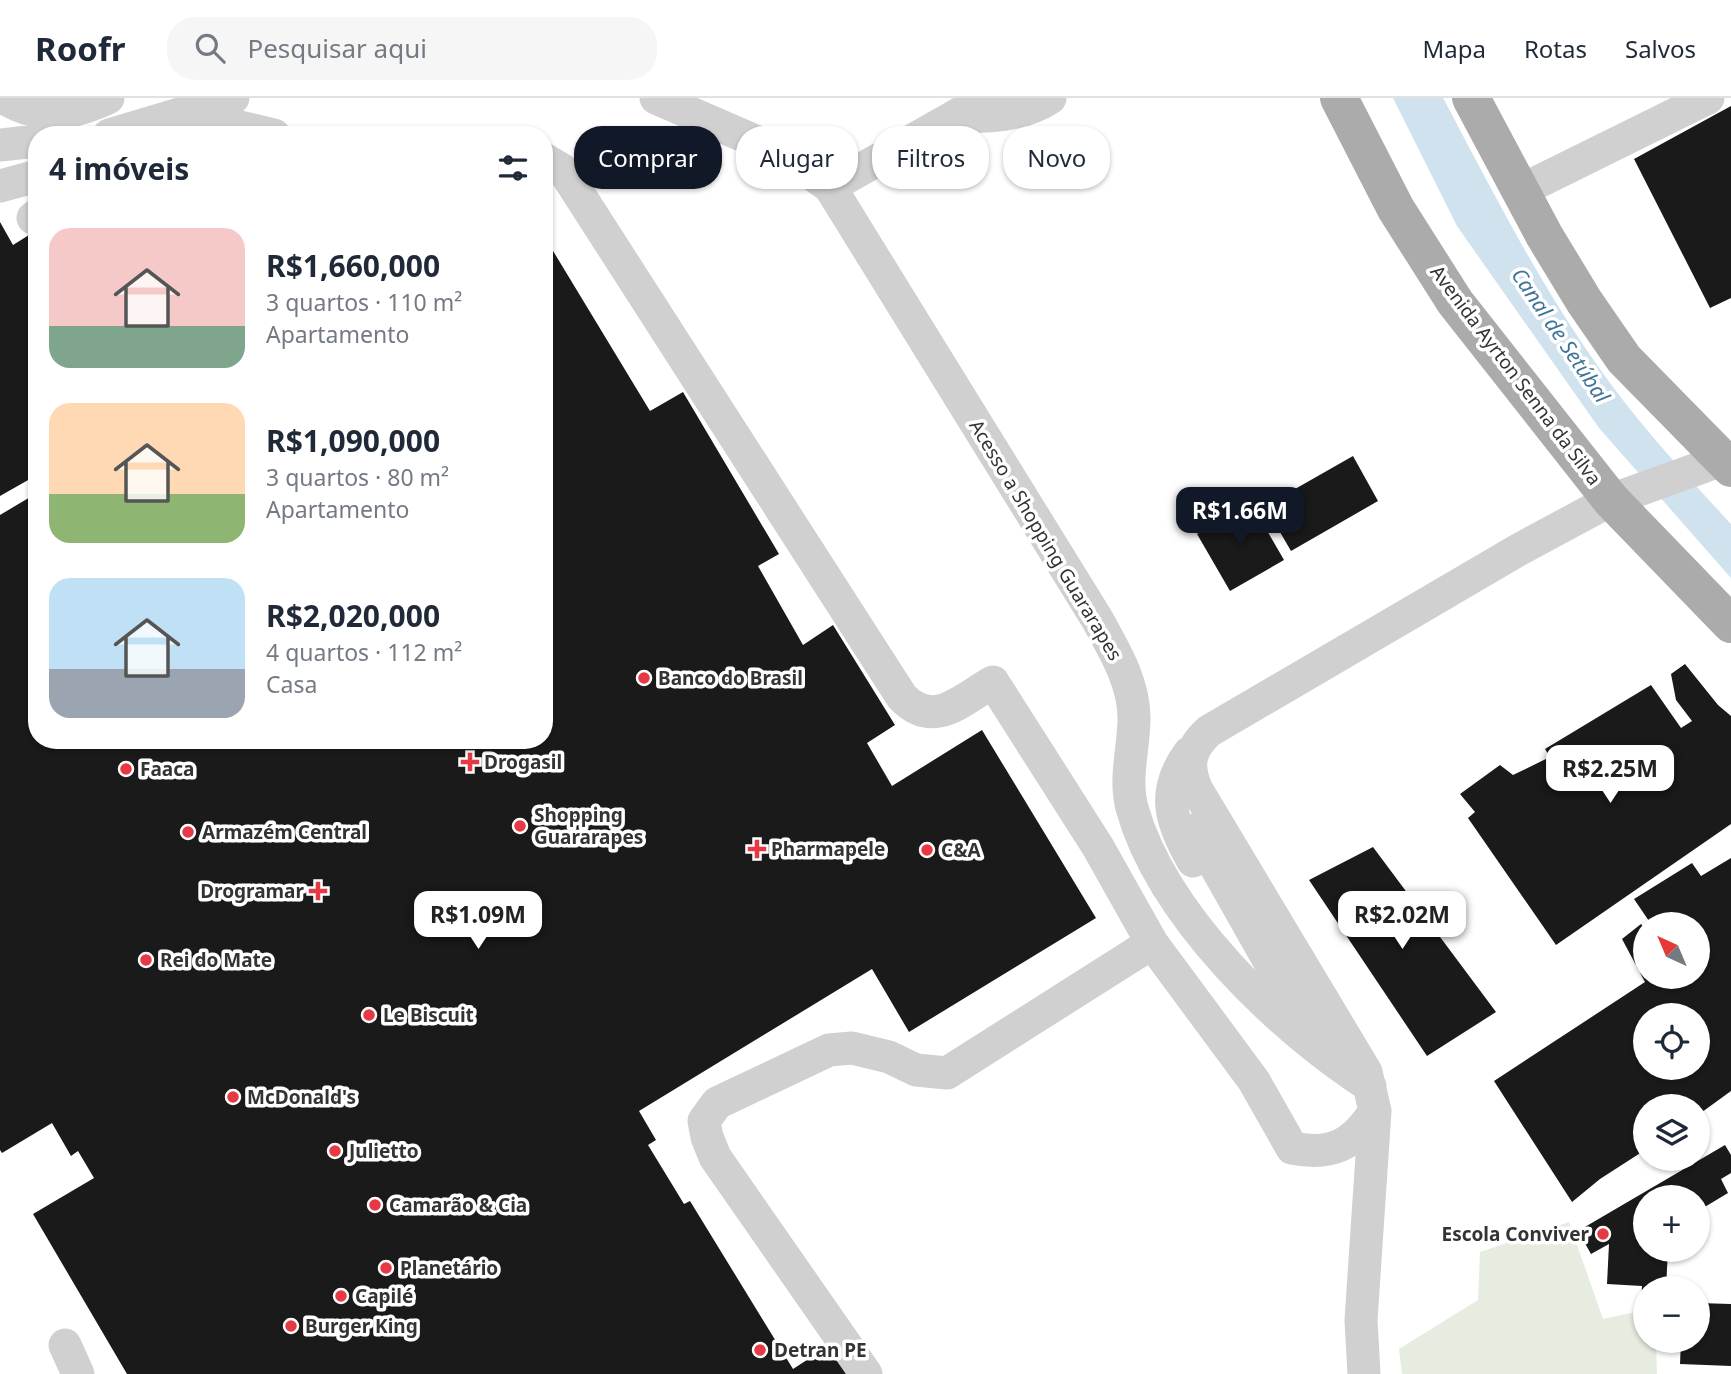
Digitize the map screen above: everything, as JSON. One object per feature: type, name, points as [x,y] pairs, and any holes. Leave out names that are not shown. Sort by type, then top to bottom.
[{"type":"main road","name":"Avenida Ayrton Senna da Silva","points":[[1339,98],[1396,209],[1455,302],[1611,500],[1731,624]]},
{"type":"main road","points":[[1471,98],[1520,191],[1584,301],[1624,359],[1716,466]]},
{"type":"lane","points":[[4,98],[24,110],[50,113],[77,111],[108,98]]},
{"type":"lane","points":[[139,126],[233,98]]},
{"type":"lane","name":"Acesso a Shopping Guararapes","points":[[656,98],[736,133]]},
{"type":"lane","points":[[858,171],[987,98]]},
{"type":"lane","points":[[957,116],[990,117],[1018,112],[1050,98]]},
{"type":"lane","points":[[1520,191],[1707,98]]},
{"type":"lane","points":[[553,164],[564,171],[902,697],[913,708],[927,714],[941,712],[993,682],[1098,847],[1152,943],[1254,1081],[1292,1147],[1324,1152],[1340,1147],[1357,1134],[1371,1090]]},
{"type":"lane","points":[[0,186],[28,178]]},
{"type":"lane","name":"Acesso a Shopping Guararapes","points":[[831,189],[1097,619],[1121,666],[1132,694],[1134,719],[1129,767],[1132,806],[1146,844],[1182,907],[1238,978],[1309,1042],[1371,1090]]},
{"type":"lane","points":[[1309,1042],[1269,988],[1182,842],[1171,810],[1172,784],[1209,731],[1611,500],[1716,466]]},
{"type":"lane","points":[[1192,757],[1371,1090],[1361,1320],[1364,1374]]},
{"type":"lane","points":[[866,1374],[715,1157],[706,1137],[704,1121],[710,1110],[728,1097],[829,1050],[852,1048],[889,1057],[916,1070],[947,1073],[1152,943]]},
{"type":"lane","points":[[1324,1152],[1346,1171],[1368,1205]]},
{"type":"shaded area","points":[[1569,1222],[1603,1319],[1633,1313],[1633,1353],[1656,1353],[1657,1374],[1402,1374],[1399,1349],[1478,1300],[1480,1252]]},
{"type":"water","points":[[1393,98],[1425,98],[1504,250],[1596,390],[1650,458],[1731,528],[1731,578],[1599,428],[1457,226]]},
{"type":"building","points":[[1731,106],[1731,298],[1710,308],[1634,159]]},
{"type":"building","points":[[0,222],[13,245],[28,236],[28,480],[0,496]]},
{"type":"building","name":"Shopping Guararapes","points":[[553,251],[650,411],[683,392],[779,554],[758,566],[803,645],[833,625],[895,725],[867,743],[892,786],[982,730],[1096,918],[909,1032],[872,969],[639,1111],[656,1140],[648,1145],[684,1204],[690,1201],[793,1369],[830,1345],[848,1374],[127,1374],[33,1214],[94,1178],[78,1151],[71,1156],[52,1123],[2,1153],[0,1150],[0,515],[28,498],[28,749],[553,749]]},
{"type":"building","points":[[1353,456],[1378,501],[1291,551],[1265,506]]},
{"type":"building","points":[[1251,503],[1284,560],[1230,591],[1197,534]]},
{"type":"building","points":[[1685,664],[1718,705],[1731,716],[1731,824],[1556,945],[1468,818],[1475,812],[1460,794],[1500,765],[1513,775],[1550,757],[1545,749],[1651,685],[1681,728],[1692,721],[1676,700],[1671,674]]},
{"type":"building","points":[[1373,847],[1496,1012],[1427,1056],[1309,880]]},
{"type":"building","points":[[1731,858],[1731,1091],[1710,1106],[1710,1094],[1633,1094],[1633,1158],[1600,1179],[1572,1202],[1494,1081],[1634,989],[1710,989],[1710,912],[1643,912],[1634,899],[1692,863],[1701,876]]},
{"type":"building","points":[[1633,930],[1633,960],[1622,939]]},
{"type":"building","points":[[1725,1145],[1731,1155],[1731,1173],[1721,1179],[1728,1193],[1710,1204],[1710,1185],[1657,1185],[1681,1171],[1710,1171],[1710,1154]]},
{"type":"building","points":[[1633,1199],[1633,1262],[1667,1262],[1667,1276],[1633,1276],[1633,1285],[1607,1284],[1609,1244],[1591,1254],[1578,1231]]},
{"type":"building","points":[[1710,1303],[1731,1304],[1731,1366],[1680,1364],[1680,1353],[1710,1353]]},
{"type":"waterway","name":"Canal de Setúbal","points":[[1425,98],[1505,248],[1548,321],[1628,432],[1731,548]]},
{"type":"place","name":"Banco do Brasil","points":[[644,678]]},
{"type":"place","name":"Drogasil","points":[[470,762]]},
{"type":"place","name":"Faaca","points":[[126,769]]},
{"type":"place","name":"Shopping Guararapes","points":[[520,826]]},
{"type":"place","name":"Armazém Central","points":[[188,832]]},
{"type":"place","name":"Pharmapele","points":[[757,849]]},
{"type":"place","name":"C&A","points":[[927,850]]},
{"type":"place","name":"Drogramar","points":[[318,891]]},
{"type":"place","name":"Rei do Mate","points":[[146,960]]},
{"type":"place","name":"Le Biscuit","points":[[369,1015]]},
{"type":"place","name":"McDonald's","points":[[233,1097]]},
{"type":"place","name":"Julietto","points":[[335,1151]]},
{"type":"place","name":"Camarão & Cia","points":[[375,1205]]},
{"type":"place","name":"Escola Conviver","points":[[1603,1234]]},
{"type":"place","name":"Planetário","points":[[386,1268]]},
{"type":"place","name":"Capilé","points":[[341,1296]]},
{"type":"place","name":"Burger King","points":[[291,1326]]},
{"type":"place","name":"Detran PE","points":[[760,1350]]}]
